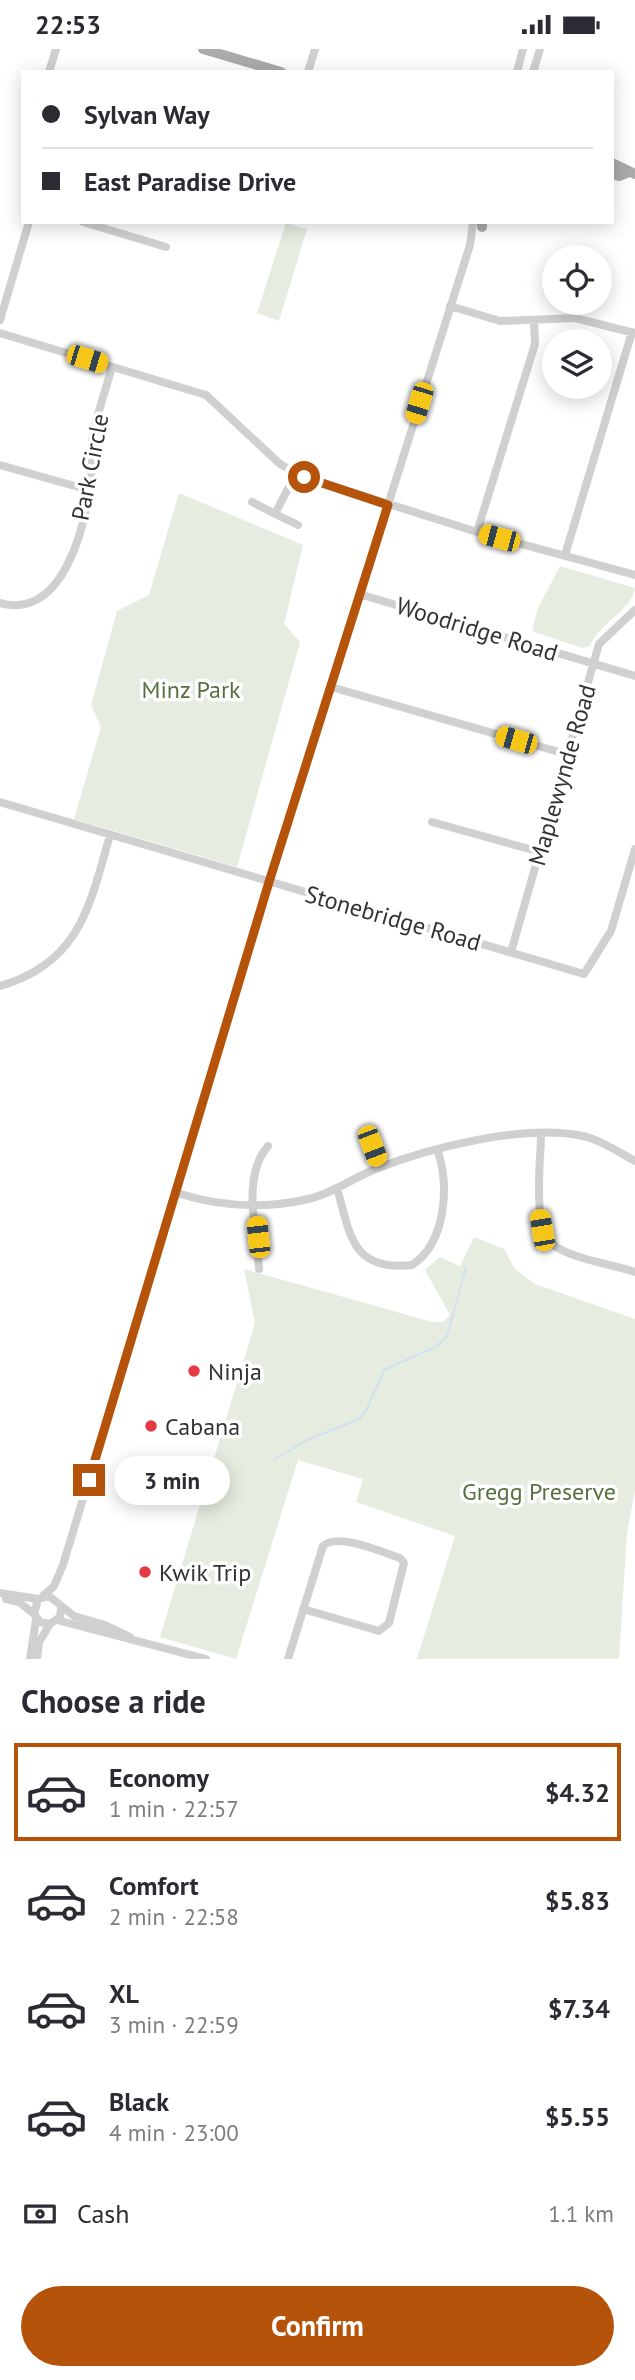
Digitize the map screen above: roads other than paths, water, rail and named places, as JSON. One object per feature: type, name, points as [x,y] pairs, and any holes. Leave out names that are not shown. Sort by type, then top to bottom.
[{"type":"main road","points":[[204,49],[274,70]]},
{"type":"main road","points":[[614,164],[632,173]]},
{"type":"main road","points":[[614,174],[632,173]]},
{"type":"street","points":[[50,70],[56,49]]},
{"type":"street","points":[[309,70],[315,49]]},
{"type":"street","points":[[518,70],[523,49]]},
{"type":"street","points":[[534,70],[540,49]]},
{"type":"street","points":[[0,320],[28,224]]},
{"type":"street","points":[[90,224],[166,247]]},
{"type":"street","points":[[30,1659],[35,1616],[41,1598],[54,1586],[63,1565],[269,882],[450,306],[480,224]]},
{"type":"street","points":[[450,306],[500,321],[575,318],[633,333],[565,555]]},
{"type":"street","points":[[477,532],[535,344],[534,321]]},
{"type":"street","points":[[0,333],[206,395],[280,464],[296,473],[477,532],[635,575]]},
{"type":"street","name":"Park Circle","points":[[0,603],[24,605],[37,600],[60,581],[68,567],[89,490],[92,436],[112,367]]},
{"type":"street","points":[[0,465],[89,490]]},
{"type":"street","points":[[275,514],[296,473]]},
{"type":"street","points":[[252,502],[298,525]]},
{"type":"street","name":"Woodridge Road","points":[[359,594],[635,676]]},
{"type":"street","name":"Maplewynde Road","points":[[511,952],[566,754],[600,644],[635,610]]},
{"type":"street","points":[[331,687],[566,754]]},
{"type":"street","name":"Stonebridge Road","points":[[0,802],[584,974],[611,931],[635,849]]},
{"type":"street","points":[[432,822],[540,852]]},
{"type":"street","points":[[0,986],[38,970],[71,941],[88,909],[110,835]]},
{"type":"street","points":[[177,1193],[229,1204],[254,1205],[305,1200],[381,1167],[481,1138],[541,1135],[588,1138],[635,1161]]},
{"type":"street","points":[[541,1135],[539,1211],[542,1230],[556,1247],[635,1272]]},
{"type":"street","points":[[260,1269],[254,1205],[257,1163],[268,1146]]},
{"type":"street","points":[[372,1146],[381,1167]]},
{"type":"street","points":[[337,1188],[353,1243],[359,1253],[374,1260],[412,1265],[426,1256],[436,1239],[444,1167],[437,1149]]},
{"type":"street","points":[[288,1659],[303,1609],[323,1546],[332,1539],[400,1558],[404,1563],[389,1623],[385,1629],[376,1630],[303,1609]]},
{"type":"street","points":[[37,1659],[39,1642],[53,1622],[60,1605],[63,1565]]},
{"type":"street","points":[[0,1595],[41,1598],[49,1596],[74,1616],[105,1625],[130,1637]]},
{"type":"street","points":[[0,1595],[19,1602],[35,1616],[53,1622],[130,1637],[206,1659]]},
{"type":"waterway","points":[[275,1459],[307,1440],[359,1419],[366,1411],[384,1370],[437,1346],[447,1336],[466,1267]]},
{"type":"place","name":"Ninja","points":[[194,1371]]},
{"type":"place","name":"Cabana","points":[[151,1426]]},
{"type":"place","name":"Kwik Trip","points":[[145,1572]]},
{"type":"park label","name":"Minz Park","points":[[191,689]]},
{"type":"park label","name":"Gregg Preserve","points":[[539,1491]]}]
